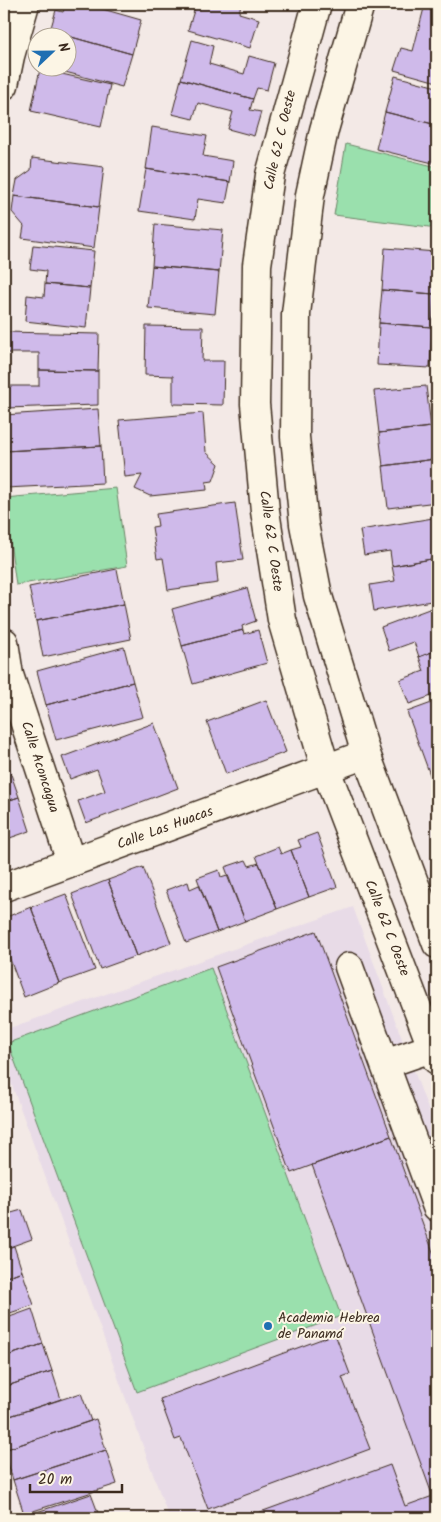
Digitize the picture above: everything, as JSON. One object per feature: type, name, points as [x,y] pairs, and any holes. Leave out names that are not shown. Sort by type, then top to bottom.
[{"type":"street","points":[[4,85],[25,4]]},
{"type":"street","name":"Calle 62 C Oeste","points":[[317,4],[270,176],[257,266],[254,404],[265,511],[282,620],[326,770],[436,1051]]},
{"type":"street","points":[[360,4],[324,130],[310,195],[296,314],[295,437],[304,524],[318,596],[366,754],[437,944]]},
{"type":"street","name":"Calle Aconcagua","points":[[4,642],[9,675],[71,862]]},
{"type":"street","name":"Calle Las Huacas","points":[[4,887],[366,754]]},
{"type":"street","points":[[349,967],[437,1207]]},
{"type":"street","points":[[385,1064],[436,1051]]},
{"type":"shaded area","name":"Academia Hebrea de Panamá","points":[[353,907],[437,1133],[437,1518],[169,1518],[4,1063],[4,1030]]},
{"type":"green space","points":[[346,144],[437,167],[437,228],[334,215]]},
{"type":"green space","points":[[116,488],[127,566],[16,585],[4,498]]},
{"type":"green space","points":[[211,968],[341,1316],[137,1392],[8,1043]]},
{"type":"building","points":[[66,4],[85,4],[141,20],[132,54],[78,39],[78,28],[51,28],[56,10],[63,12]]},
{"type":"building","points":[[196,4],[241,4],[239,13],[259,19],[250,48],[188,30]]},
{"type":"building","points":[[424,8],[437,12],[437,82],[394,70],[401,48],[413,51]]},
{"type":"building","points":[[78,39],[132,54],[122,87],[78,75]]},
{"type":"building","points":[[192,40],[213,46],[209,64],[244,74],[249,56],[274,63],[267,90],[257,88],[253,99],[181,79]]},
{"type":"building","points":[[395,76],[437,87],[437,125],[385,112]]},
{"type":"building","points":[[38,78],[78,78],[110,85],[101,127],[31,111]]},
{"type":"building","points":[[181,79],[253,99],[250,110],[261,112],[254,136],[228,129],[233,112],[198,103],[193,119],[172,114]]},
{"type":"building","points":[[385,112],[437,125],[437,164],[376,149]]},
{"type":"building","points":[[152,127],[207,136],[203,156],[233,161],[230,182],[146,169]]},
{"type":"building","points":[[32,158],[104,167],[99,207],[14,196],[17,180],[31,170]]},
{"type":"building","points":[[146,169],[230,182],[226,203],[198,199],[195,219],[139,211]]},
{"type":"building","points":[[14,196],[99,207],[94,248],[22,238],[24,226],[12,212]]},
{"type":"building","points":[[155,224],[223,230],[219,272],[152,266]]},
{"type":"building","points":[[33,245],[94,251],[90,288],[45,284],[46,271],[30,269]]},
{"type":"building","points":[[385,248],[436,252],[434,294],[382,290]]},
{"type":"building","points":[[152,266],[219,272],[215,314],[148,308]]},
{"type":"building","points":[[45,284],[90,288],[86,328],[25,321],[27,295],[44,297]]},
{"type":"building","points":[[382,290],[434,294],[432,327],[379,323]]},
{"type":"building","points":[[379,323],[432,327],[430,368],[377,365]]},
{"type":"building","points":[[146,326],[203,327],[202,361],[224,361],[223,405],[173,404],[173,376],[145,375]]},
{"type":"building","points":[[4,332],[99,334],[98,371],[39,370],[39,353],[5,353]]},
{"type":"building","points":[[39,370],[98,371],[98,405],[5,408],[5,386],[39,386]]},
{"type":"building","points":[[426,386],[431,427],[379,433],[374,391]]},
{"type":"building","points":[[98,409],[101,446],[4,451],[4,415]]},
{"type":"building","points":[[203,413],[206,452],[219,464],[213,481],[206,482],[207,490],[150,496],[135,489],[142,475],[125,477],[119,420]]},
{"type":"building","points":[[431,427],[435,459],[383,466],[379,433]]},
{"type":"building","points":[[101,446],[103,483],[6,488],[4,451]]},
{"type":"building","points":[[435,459],[437,502],[388,508],[383,466]]},
{"type":"building","points":[[235,503],[243,560],[216,563],[218,583],[168,590],[163,558],[157,559],[152,527],[158,526],[156,514]]},
{"type":"building","points":[[433,518],[437,540],[437,558],[392,566],[390,551],[364,555],[360,530]]},
{"type":"building","points":[[437,558],[437,600],[374,611],[370,585],[395,581],[392,566]]},
{"type":"building","points":[[117,569],[124,604],[36,621],[29,587]]},
{"type":"building","points":[[247,588],[256,621],[242,626],[243,630],[182,646],[172,609]]},
{"type":"building","points":[[124,604],[131,639],[43,657],[36,621]]},
{"type":"building","points":[[437,606],[437,650],[419,657],[414,642],[389,651],[381,627]]},
{"type":"building","points":[[243,630],[244,634],[258,630],[267,663],[193,684],[182,646]]},
{"type":"building","points":[[124,647],[133,682],[46,705],[37,671]]},
{"type":"building","points":[[437,650],[437,694],[409,704],[400,680],[424,671],[419,657]]},
{"type":"building","points":[[133,682],[143,717],[56,740],[46,705]]},
{"type":"building","points":[[266,700],[286,752],[226,774],[207,722]]},
{"type":"building","points":[[437,701],[437,781],[433,783],[407,712]]},
{"type":"building","points":[[154,723],[178,788],[86,823],[78,801],[105,791],[97,769],[70,779],[62,757]]},
{"type":"building","points":[[7,763],[19,797],[4,802],[4,764]]},
{"type":"building","points":[[19,797],[30,831],[4,840],[4,802]]},
{"type":"building","points":[[317,833],[337,887],[309,897],[291,850],[301,847],[298,840]]},
{"type":"building","points":[[278,847],[281,854],[291,850],[309,897],[277,909],[256,856]]},
{"type":"building","points":[[246,860],[249,866],[259,863],[277,909],[245,921],[225,867]]},
{"type":"building","points":[[143,867],[171,943],[136,956],[108,880]]},
{"type":"building","points":[[219,870],[221,877],[227,875],[245,921],[217,932],[197,878]]},
{"type":"building","points":[[108,880],[136,956],[100,969],[72,894]]},
{"type":"building","points":[[188,882],[190,889],[199,885],[217,932],[186,943],[166,890]]},
{"type":"building","points":[[66,894],[95,970],[59,983],[31,907]]},
{"type":"building","points":[[31,907],[59,983],[24,997],[4,943],[4,918]]},
{"type":"building","points":[[316,931],[391,1136],[291,1173],[216,967]]},
{"type":"building","points":[[391,1136],[437,1263],[437,1508],[312,1165]]},
{"type":"building","points":[[22,1210],[32,1239],[4,1249],[4,1215]]},
{"type":"building","points":[[14,1246],[22,1271],[4,1278],[4,1249]]},
{"type":"building","points":[[22,1271],[34,1305],[4,1315],[4,1278]]},
{"type":"building","points":[[32,1309],[43,1344],[4,1357],[4,1319]]},
{"type":"building","points":[[335,1334],[350,1374],[342,1377],[370,1449],[208,1509],[181,1438],[175,1440],[160,1399]]},
{"type":"building","points":[[43,1344],[52,1371],[4,1387],[4,1357]]},
{"type":"building","points":[[52,1371],[61,1399],[4,1418],[4,1387]]},
{"type":"building","points":[[81,1393],[91,1421],[4,1450],[4,1418]]},
{"type":"building","points":[[96,1419],[106,1450],[13,1480],[4,1450]]},
{"type":"building","points":[[106,1450],[117,1484],[24,1514],[13,1480]]},
{"type":"building","points":[[390,1465],[405,1506],[433,1496],[437,1508],[437,1518],[244,1518]]},
{"type":"building","points":[[91,1494],[100,1518],[26,1518],[25,1516]]},
{"type":"place","name":"Academia Hebrea de Panamá","points":[[268,1326]]}]
